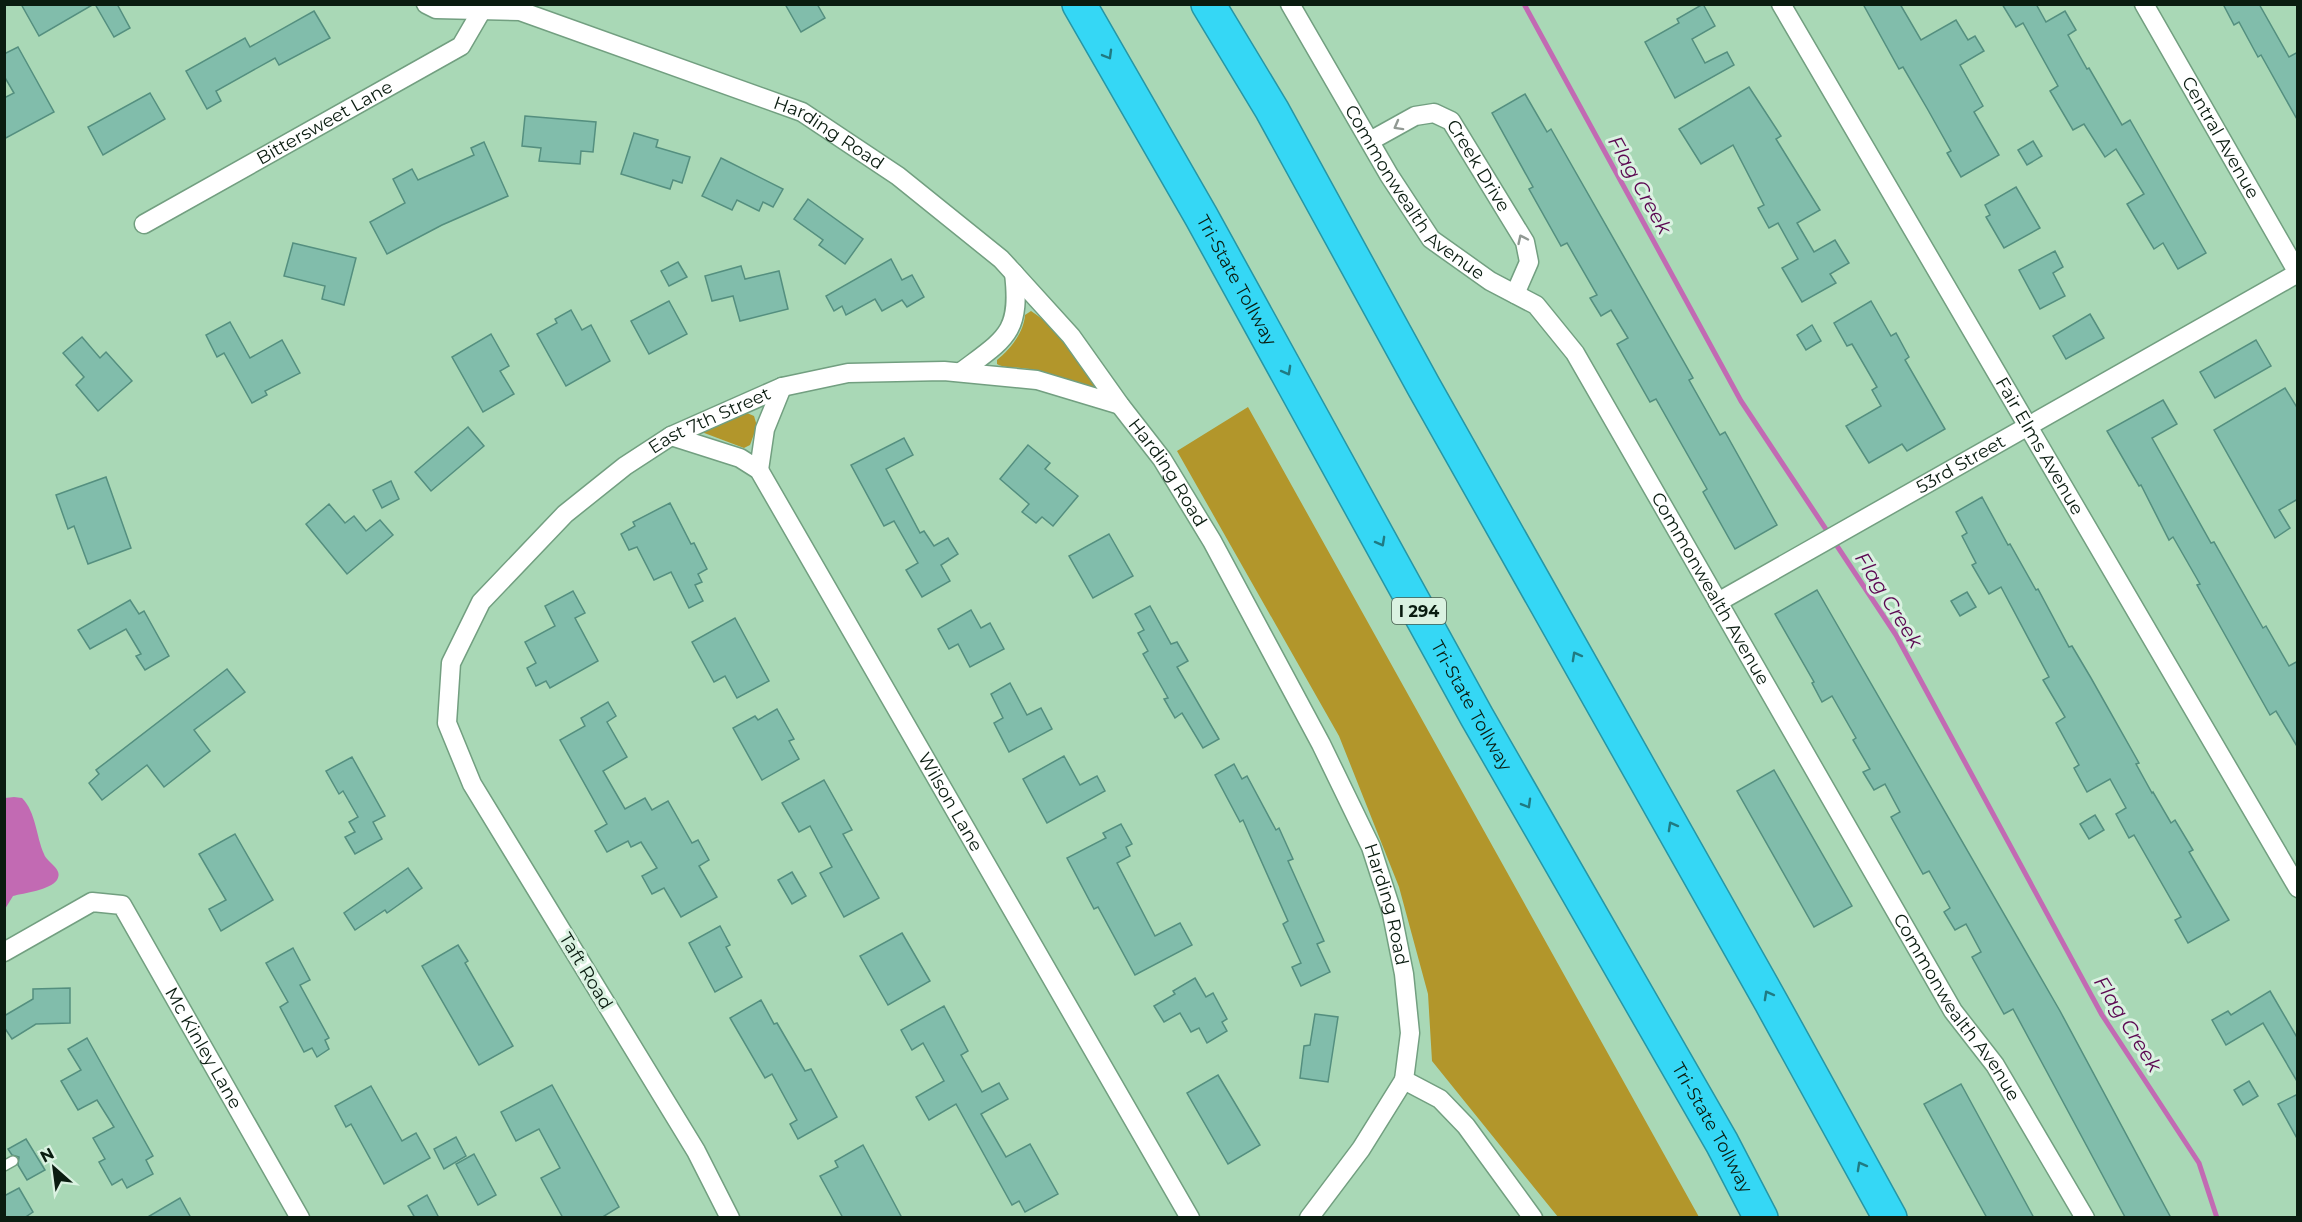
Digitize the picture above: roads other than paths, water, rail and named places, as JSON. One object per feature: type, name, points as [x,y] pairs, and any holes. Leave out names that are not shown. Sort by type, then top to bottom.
[{"type":"highway","name":"Tri-State Tollway","points":[[1079,4],[1201,216],[1477,717],[1722,1143],[1761,1218]]},
{"type":"highway","points":[[1208,4],[1272,110],[1424,387],[1766,992],[1890,1218]]},
{"type":"street","name":"Harding Road","points":[[426,4],[436,9],[486,7],[520,11],[802,112],[898,176],[1001,259],[1014,273],[1071,336],[1162,459],[1212,541],[1280,666],[1371,847],[1391,909],[1404,974],[1410,1033],[1404,1080]]},
{"type":"street","name":"Commonwealth Avenue","points":[[1290,4],[1370,141],[1431,239],[1490,281],[1536,305],[1575,353],[1953,1011],[1995,1065],[2085,1218]]},
{"type":"street","name":"Fair Elms Avenue","points":[[1781,4],[2298,888]]},
{"type":"street","name":"Central Avenue","points":[[2144,4],[2298,273]]},
{"type":"street","name":"Bittersweet Lane","points":[[144,224],[460,46],[486,7]]},
{"type":"street","name":"Creek Drive","points":[[1370,141],[1415,116],[1434,114],[1451,122],[1525,242],[1529,262],[1515,294]]},
{"type":"street","points":[[961,372],[1007,334],[1015,318],[1017,300],[1014,273]]},
{"type":"street","name":"53rd Street","points":[[1718,602],[2298,273]]},
{"type":"street","name":"East 7th Street","points":[[447,723],[451,663],[481,602],[565,514],[625,465],[671,436],[782,387],[848,373],[961,372],[1037,380],[1120,405]]},
{"type":"street","points":[[759,471],[765,429],[782,387]]},
{"type":"street","name":"Wilson Lane","points":[[671,436],[740,458],[759,471],[1190,1218]]},
{"type":"street","name":"Taft Road","points":[[447,723],[472,784],[690,1141],[730,1218]]},
{"type":"street","name":"Mc Kinley Lane","points":[[4,952],[92,902],[123,906],[300,1218]]},
{"type":"street","points":[[1309,1218],[1361,1149],[1404,1080],[1440,1099],[1466,1126],[1533,1218]]},
{"type":"waterway","name":"Flag Creek","points":[[1524,4],[1741,401],[1896,635],[2102,1015],[2199,1163],[2217,1218]]}]
